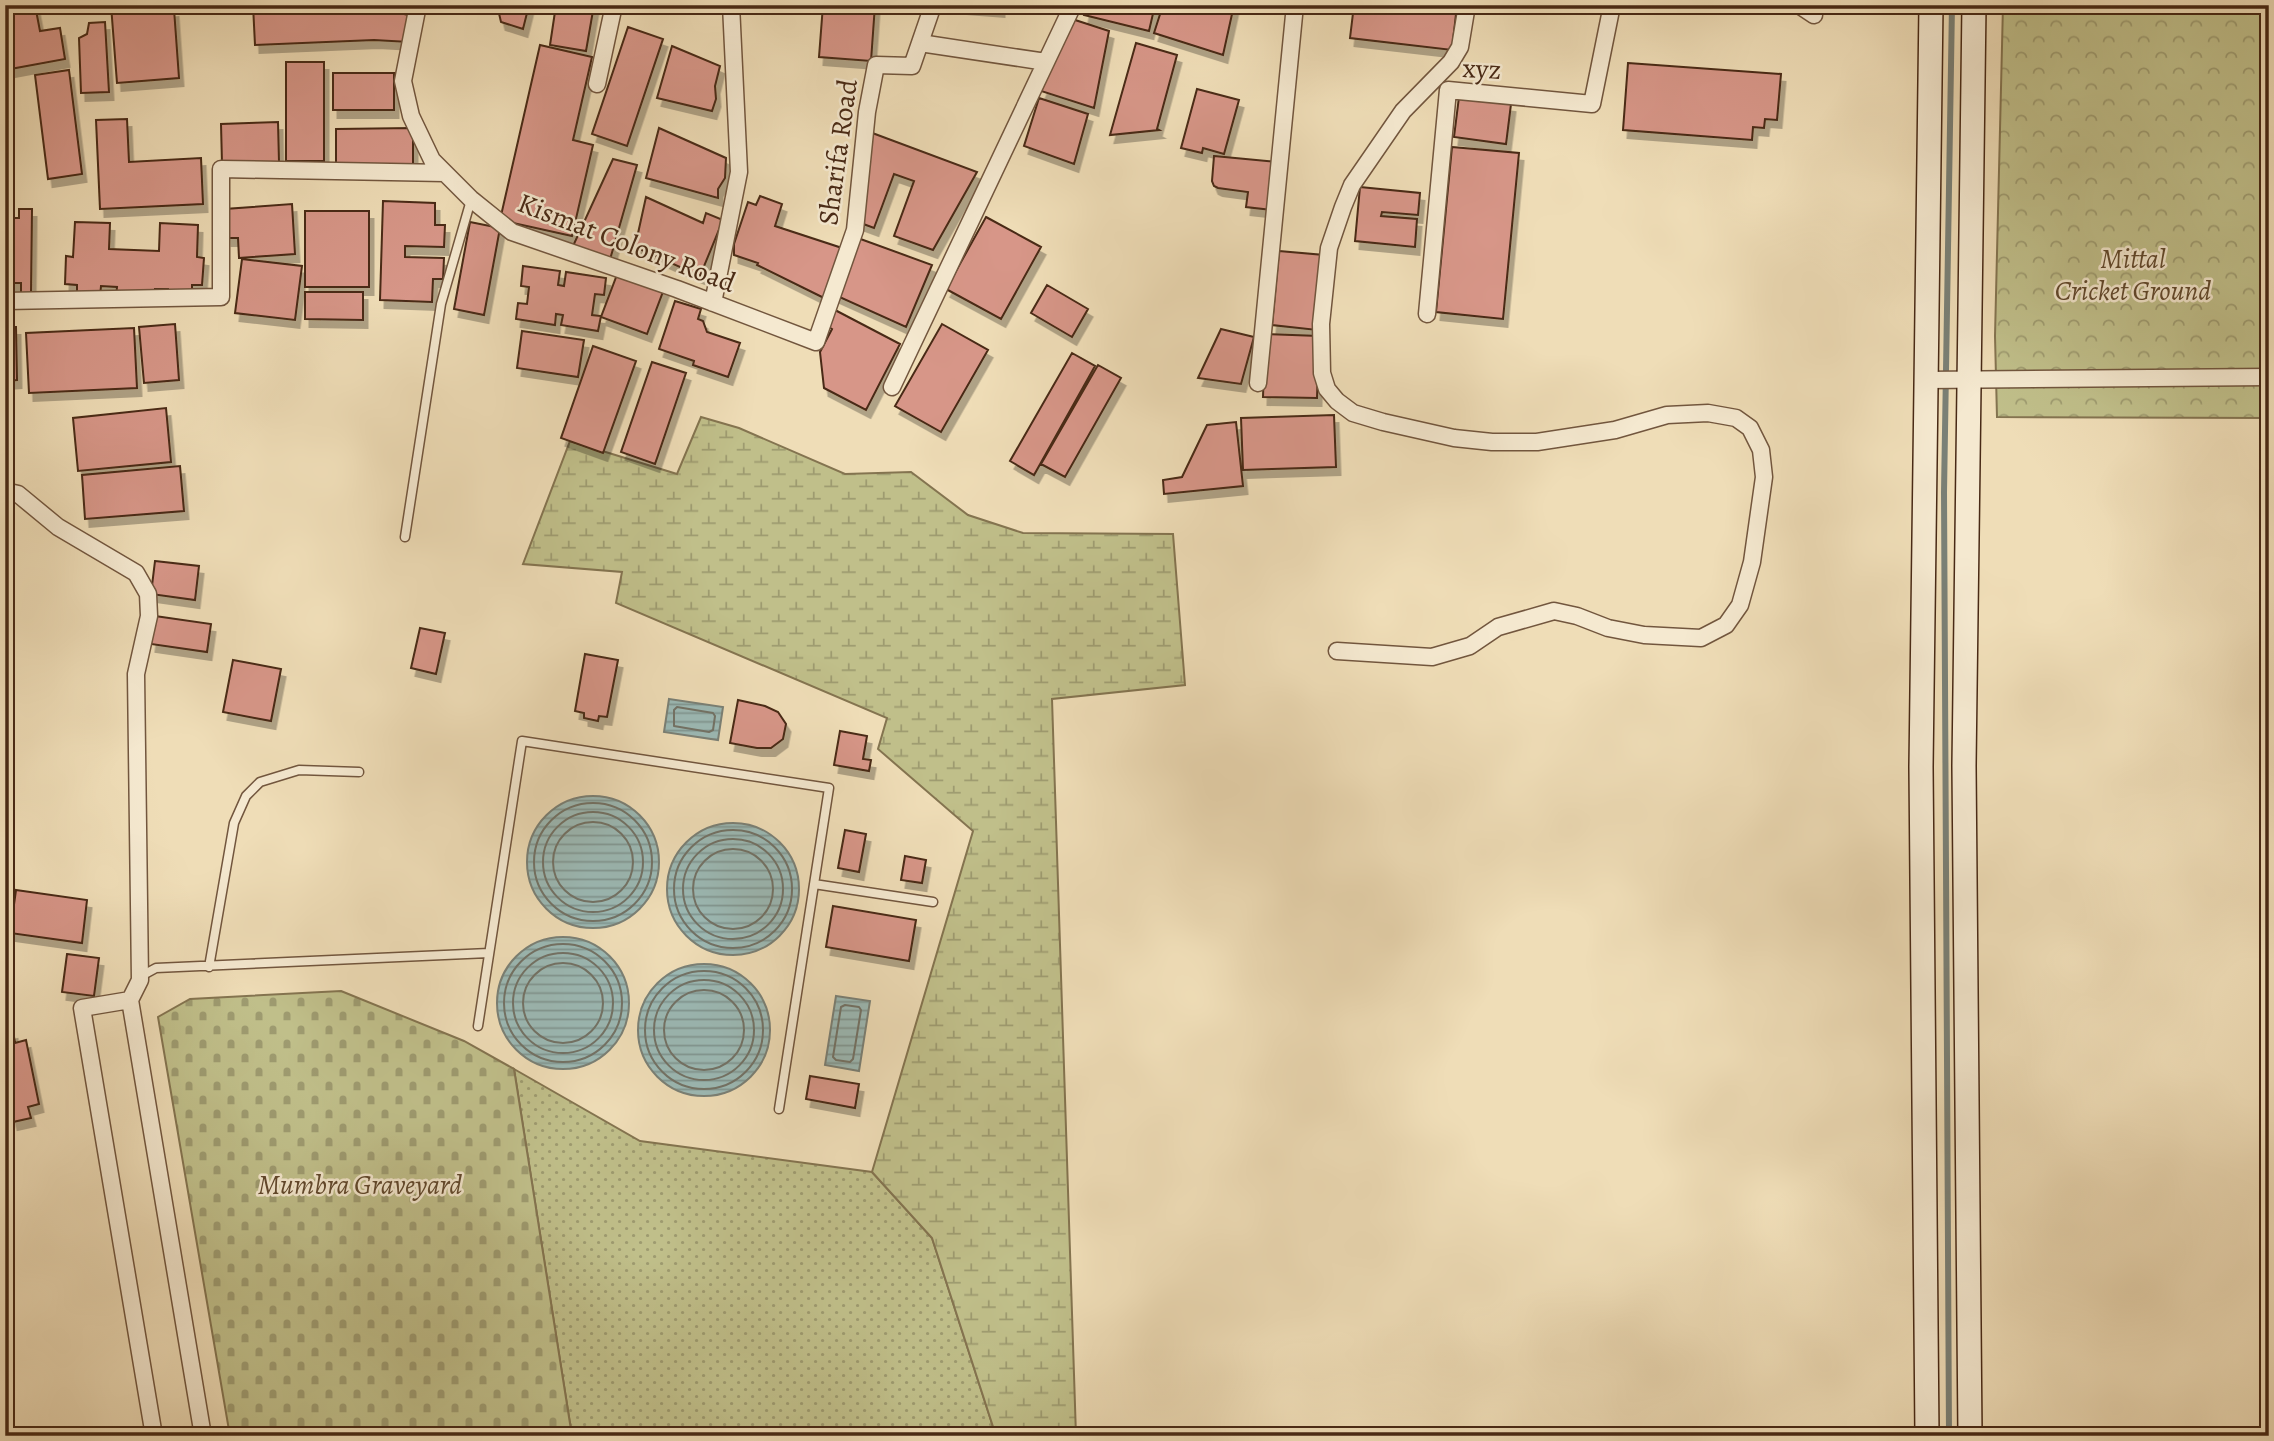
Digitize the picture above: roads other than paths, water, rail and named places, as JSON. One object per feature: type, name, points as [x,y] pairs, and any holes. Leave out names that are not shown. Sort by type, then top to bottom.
[{"type":"street","name":"Kismat Colony Road","points":[[418,5],[402,81],[411,116],[432,160],[471,200],[512,232],[816,342]]},
{"type":"street","points":[[597,84],[614,5]]},
{"type":"street","points":[[713,303],[739,172],[731,5]]},
{"type":"street","name":"Sharifa Road","points":[[816,342],[855,230],[867,111],[876,65],[912,66],[933,5]]},
{"type":"street","points":[[892,387],[1073,5]]},
{"type":"street","points":[[1258,383],[1295,5]]},
{"type":"street","points":[[1336,650],[1433,657],[1470,646],[1498,627],[1554,611],[1577,615],[1608,628],[1644,635],[1702,638],[1726,625],[1740,605],[1752,562],[1764,477],[1761,450],[1750,428],[1736,418],[1708,413],[1667,415],[1602,432],[1537,442],[1492,442],[1454,438],[1353,413],[1336,401],[1327,389],[1322,373],[1321,324],[1329,248],[1343,207],[1352,185],[1403,111],[1451,62],[1460,47],[1467,5]]},
{"type":"street","name":"xyz","points":[[1427,314],[1448,90],[1592,104],[1612,5]]},
{"type":"street","points":[[1800,5],[1814,15]]},
{"type":"street","points":[[1927,1436],[1921,766],[1931,380],[1931,5]]},
{"type":"street","points":[[1970,1436],[1963,380],[1974,5]]},
{"type":"street","points":[[920,43],[1046,62]]},
{"type":"street","points":[[5,301],[221,297],[220,169],[445,173]]},
{"type":"street","points":[[1931,380],[2269,377]]},
{"type":"street","points":[[5,491],[18,494],[58,527],[136,573],[148,594],[149,615],[136,674],[141,981],[130,1000],[203,1436]]},
{"type":"street","points":[[130,1000],[82,1008],[154,1436]]},
{"type":"lane","points":[[405,537],[441,304],[471,200]]},
{"type":"lane","points":[[478,1026],[522,741],[829,789],[779,1109]]},
{"type":"lane","points":[[209,967],[234,822],[246,796],[260,782],[299,770],[359,772]]},
{"type":"lane","points":[[814,884],[933,902]]},
{"type":"lane","points":[[141,981],[145,974],[156,968],[489,953]]},
{"type":"water","points":[[669,699],[723,707],[718,740],[664,732]]},
{"type":"water","points":[[593,796],[618,801],[640,815],[654,837],[659,862],[654,887],[640,909],[618,923],[593,928],[568,923],[546,909],[532,887],[527,862],[532,837],[546,815],[568,801]]},
{"type":"water","points":[[733,823],[758,828],[780,842],[794,864],[799,889],[794,914],[780,936],[758,950],[733,955],[708,950],[686,936],[672,914],[667,889],[672,864],[686,842],[708,828]]},
{"type":"water","points":[[563,937],[588,942],[610,956],[624,978],[629,1003],[624,1028],[610,1050],[588,1064],[563,1069],[538,1064],[516,1050],[502,1028],[497,1003],[502,978],[516,956],[538,942]]},
{"type":"water","points":[[704,964],[729,969],[751,983],[765,1005],[770,1030],[765,1055],[751,1077],[729,1091],[704,1096],[679,1091],[657,1077],[643,1055],[638,1030],[643,1005],[657,983],[679,969]]},
{"type":"water","points":[[836,996],[870,1001],[859,1071],[825,1065]]},
{"type":"waterway","points":[[1949,1436],[1944,492],[1952,5]]},
{"type":"park label","name":"Mittal Cricket Ground","points":[[2133,274]]},
{"type":"park label","name":"Mumbra Graveyard","points":[[360,1184]]}]
